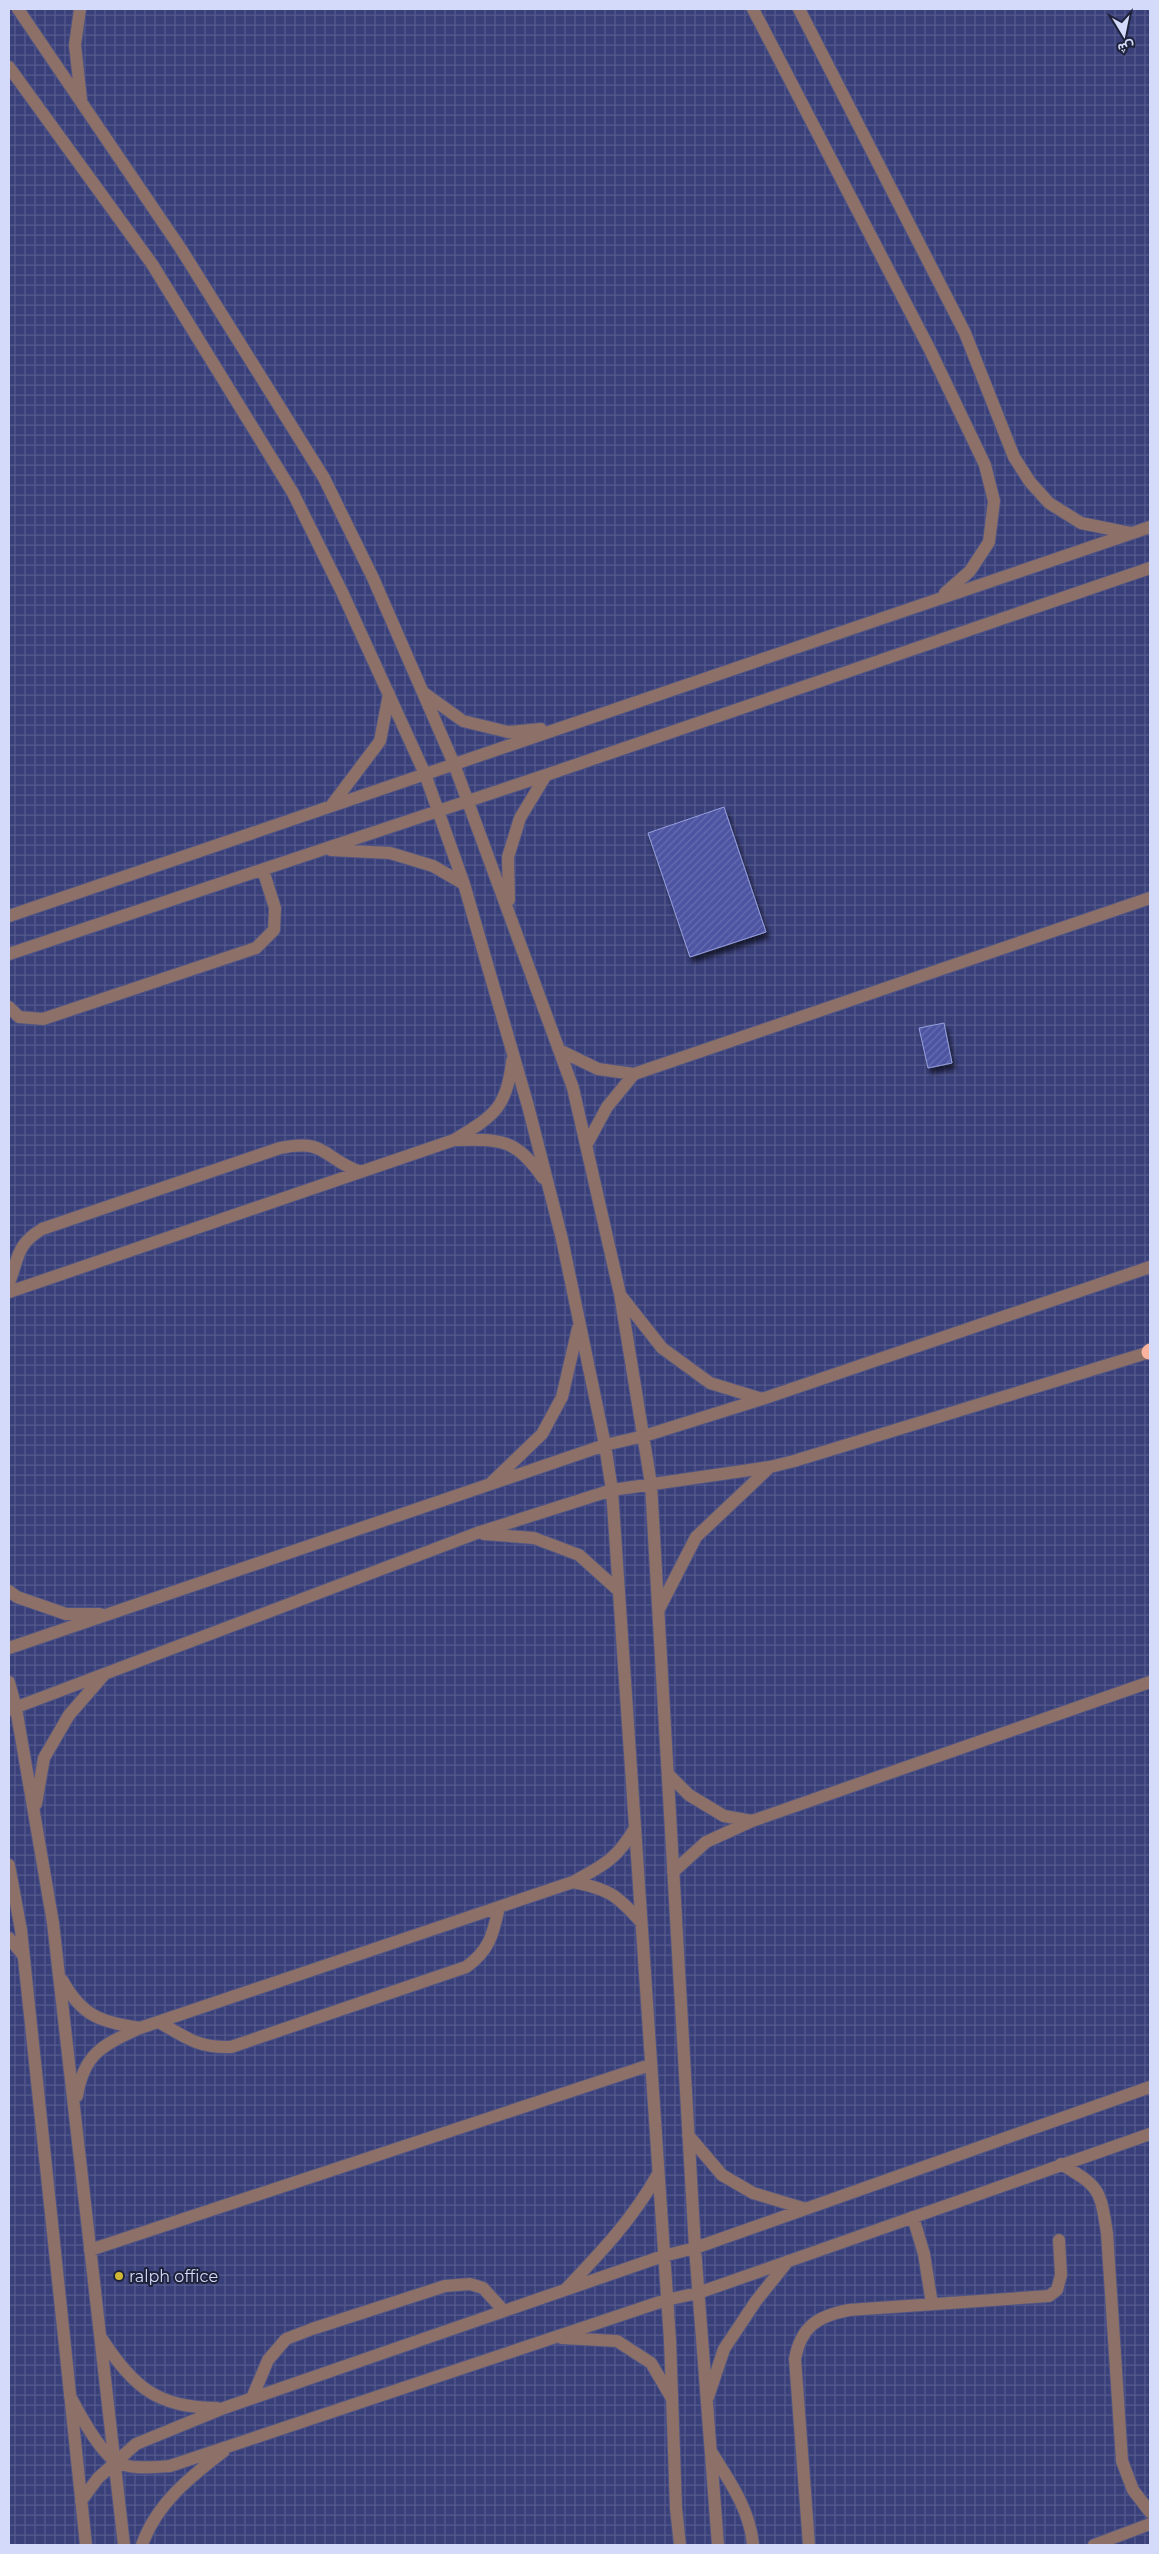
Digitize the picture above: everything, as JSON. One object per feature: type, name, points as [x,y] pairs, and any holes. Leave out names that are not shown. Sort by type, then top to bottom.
[{"type":"lane","points":[[18,9],[181,249],[324,478],[373,578],[454,764],[573,1088],[620,1294],[652,1484],[694,2248],[718,2545]]},
{"type":"lane","points":[[80,9],[75,46],[81,101]]},
{"type":"lane","points":[[753,9],[930,350],[985,465],[994,501],[988,542],[970,571],[941,597]]},
{"type":"lane","points":[[799,9],[965,333],[1014,457],[1030,482],[1049,503],[1081,523],[1130,534]]},
{"type":"lane","points":[[9,67],[152,264],[293,493],[342,592],[440,811],[464,884],[513,1054],[548,1186],[605,1445],[612,1490],[658,2174],[672,2399],[676,2508],[680,2545]]},
{"type":"lane","points":[[9,86],[29,95]]},
{"type":"lane","points":[[9,916],[1150,527]]},
{"type":"lane","points":[[9,954],[440,811],[1150,568]]},
{"type":"lane","points":[[422,691],[463,721],[508,732],[561,728]]},
{"type":"lane","points":[[331,806],[380,741],[389,694]]},
{"type":"lane","points":[[509,913],[508,857],[520,818],[546,775]]},
{"type":"lane","points":[[323,850],[390,853],[433,866],[464,884]]},
{"type":"lane","points":[[9,1007],[19,1017],[43,1019],[256,948],[274,930],[275,908],[263,870]]},
{"type":"lane","points":[[559,1050],[598,1069],[634,1074],[1150,898]]},
{"type":"lane","points":[[9,1292],[454,1140],[488,1119],[501,1105],[510,1081],[513,1054]]},
{"type":"lane","points":[[586,1144],[606,1106],[634,1074]]},
{"type":"lane","points":[[454,1140],[491,1139],[515,1147],[530,1160],[548,1186]]},
{"type":"lane","points":[[9,1283],[15,1260],[27,1238],[42,1229],[280,1148],[302,1144],[315,1146],[343,1166],[361,1172]]},
{"type":"lane","points":[[9,1648],[605,1445],[644,1436],[762,1399],[1150,1267]]},
{"type":"lane","points":[[620,1294],[662,1348],[710,1383],[762,1399]]},
{"type":"lane","points":[[489,1485],[542,1434],[562,1397],[579,1323]]},
{"type":"lane","points":[[12,1709],[477,1533],[612,1490],[770,1467],[794,1461],[1150,1352]]},
{"type":"lane","points":[[659,1609],[696,1537],[770,1467]]},
{"type":"lane","points":[[477,1533],[534,1538],[579,1555],[619,1591]]},
{"type":"lane","points":[[9,1591],[17,1597],[66,1614],[110,1614]]},
{"type":"lane","points":[[34,1814],[44,1758],[69,1715],[104,1674]]},
{"type":"lane","points":[[9,1682],[12,1709],[34,1814],[53,1923],[124,2545]]},
{"type":"lane","points":[[673,1872],[706,1842],[752,1821],[1150,1682]]},
{"type":"lane","points":[[668,1774],[690,1795],[724,1816],[752,1821]]},
{"type":"lane","points":[[74,2111],[80,2076],[90,2058],[109,2043],[140,2028],[573,1882],[602,1866],[623,1849],[635,1828]]},
{"type":"lane","points":[[9,1865],[23,1957],[86,2545]]},
{"type":"lane","points":[[573,1882],[598,1887],[621,1899],[641,1922]]},
{"type":"lane","points":[[159,2022],[194,2043],[214,2048],[231,2047],[466,1967],[482,1956],[493,1936],[500,1906]]},
{"type":"lane","points":[[9,1938],[23,1957]]},
{"type":"lane","points":[[59,1975],[72,1998],[87,2013],[111,2024],[140,2028]]},
{"type":"lane","points":[[90,2250],[650,2065]]},
{"type":"lane","points":[[81,2501],[98,2478],[136,2444],[224,2408],[663,2256],[694,2248],[1150,2087]]},
{"type":"lane","points":[[70,2396],[97,2441],[116,2462],[144,2468],[170,2466],[666,2300],[698,2293],[1150,2134]]},
{"type":"lane","points":[[688,2135],[722,2175],[753,2193],[806,2209]]},
{"type":"lane","points":[[1061,2164],[1089,2180],[1102,2199],[1107,2233],[1122,2461],[1133,2490],[1150,2512]]},
{"type":"lane","points":[[564,2290],[608,2245],[633,2215],[658,2174]]},
{"type":"lane","points":[[913,2217],[924,2254],[932,2304]]},
{"type":"lane","points":[[809,2545],[795,2359],[798,2342],[812,2324],[828,2314],[849,2310],[1049,2296],[1057,2290],[1061,2275],[1059,2240]]},
{"type":"lane","points":[[706,2402],[724,2349],[756,2302],[788,2261]]},
{"type":"lane","points":[[252,2398],[268,2360],[286,2339],[312,2329],[445,2286],[470,2284],[483,2288],[504,2311]]},
{"type":"lane","points":[[100,2336],[134,2382],[162,2399],[189,2408],[224,2408]]},
{"type":"lane","points":[[554,2338],[617,2341],[651,2364],[672,2399]]},
{"type":"lane","points":[[142,2545],[149,2525],[186,2480],[233,2445]]},
{"type":"lane","points":[[710,2449],[748,2518],[753,2545]]},
{"type":"lane","points":[[1094,2545],[1150,2524]]},
{"type":"shaded area","points":[[9,9],[1150,9],[1150,2545],[9,2545]]},
{"type":"building","points":[[724,807],[766,932],[690,957],[648,833]]},
{"type":"building","points":[[944,1023],[952,1063],[928,1068],[919,1028]]},
{"type":"place","name":"ralph office","points":[[119,2276]]}]
